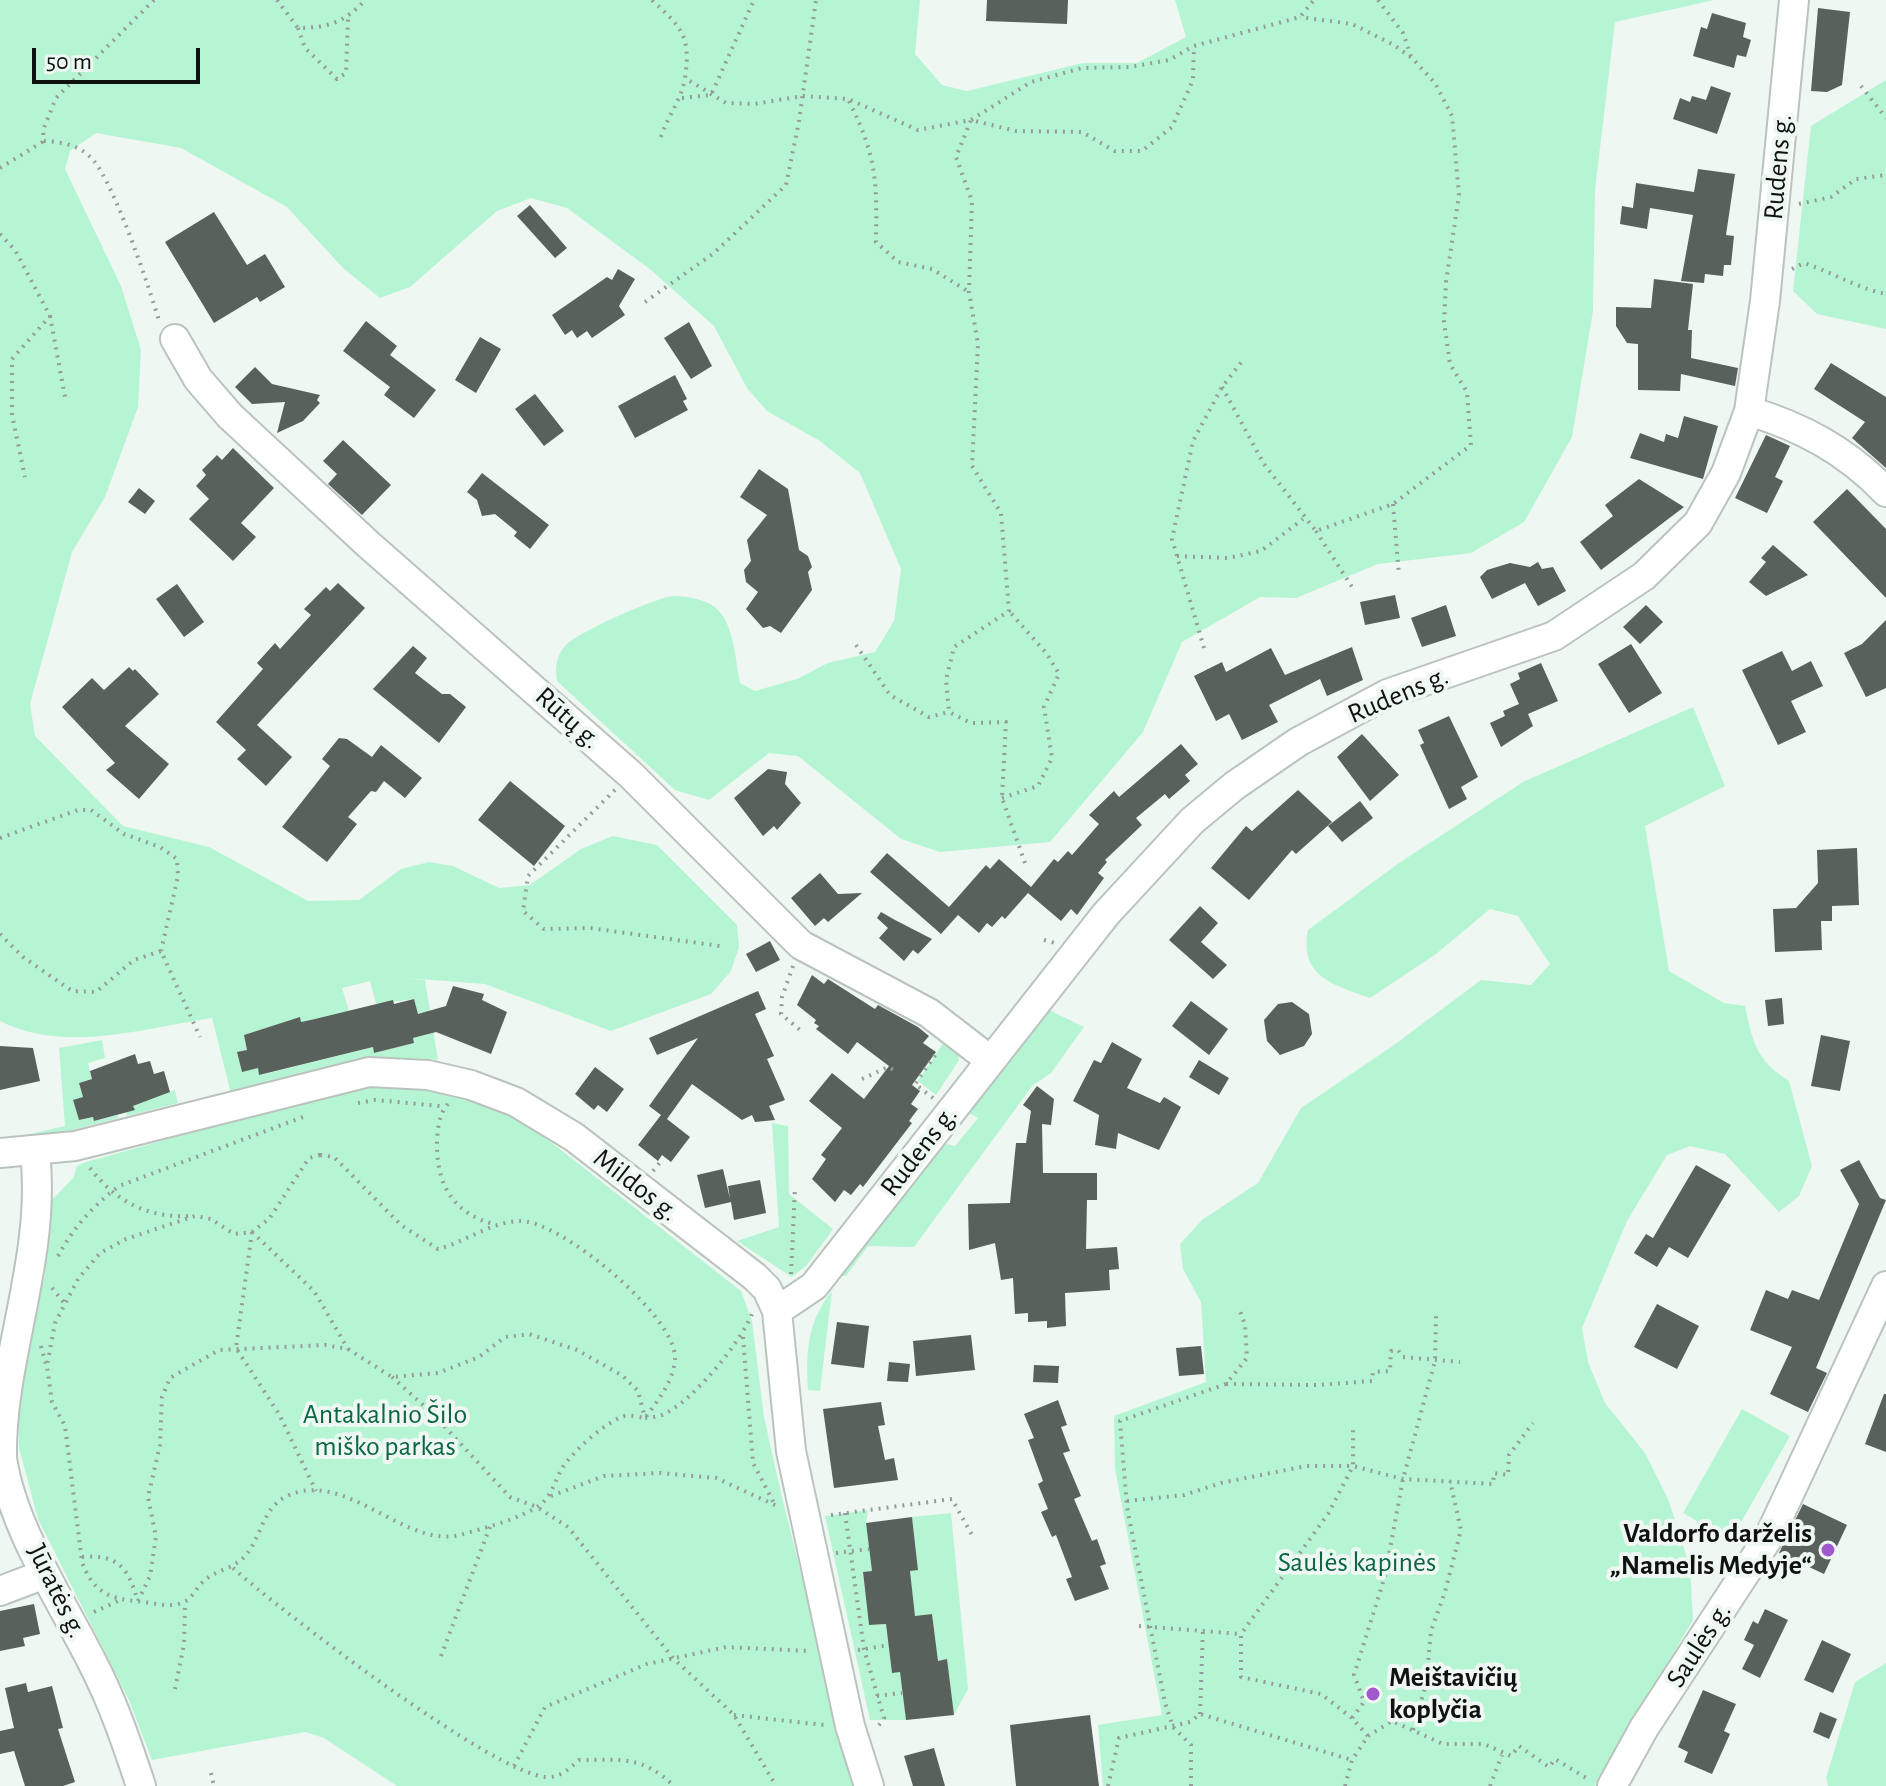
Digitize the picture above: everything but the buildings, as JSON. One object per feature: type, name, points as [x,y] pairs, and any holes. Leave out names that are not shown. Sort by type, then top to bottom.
[{"type":"street","name":"Rudens g.","points":[[766,1307],[814,1286],[1111,908],[1192,821],[1234,786],[1298,742],[1387,694],[1554,636],[1654,568],[1682,542],[1715,496],[1749,411],[1767,281],[1794,0]]},
{"type":"street","name":"Rūtų g.","points":[[175,339],[198,379],[230,416],[362,540],[631,775],[801,945],[929,1013],[990,1060]]},
{"type":"street","points":[[1749,411],[1816,437],[1843,453],[1886,492]]},
{"type":"street","name":"Mildos g.","points":[[0,1153],[75,1146],[369,1072],[417,1073],[471,1085],[516,1102],[574,1137],[767,1289],[766,1307],[804,1518],[834,1653],[856,1719],[869,1786]]},
{"type":"street","name":"Jūratės g.","points":[[35,1152],[38,1178],[31,1261],[3,1387],[3,1459],[15,1501],[45,1574],[114,1707],[141,1786]]},
{"type":"street","name":"Saulės g.","points":[[1602,1784],[1644,1728],[1770,1535],[1886,1286]]},
{"type":"street","points":[[0,1591],[45,1574]]},
{"type":"path","points":[[44,141],[43,130],[56,98],[154,0]]},
{"type":"path","points":[[277,0],[298,28],[305,48],[337,79],[346,73],[348,19]]},
{"type":"path","points":[[298,28],[320,28],[348,19],[365,0]]},
{"type":"path","points":[[652,0],[683,32],[689,48],[682,98],[668,114],[661,137]]},
{"type":"path","points":[[711,95],[752,11],[754,0]]},
{"type":"path","points":[[645,302],[714,253],[786,185],[803,96],[816,0]]},
{"type":"path","points":[[1300,17],[1314,0]]},
{"type":"path","points":[[1378,0],[1403,33],[1412,58]]},
{"type":"path","points":[[685,78],[726,103],[754,104],[803,96],[848,99],[918,130],[971,120],[1031,82],[1082,68],[1130,67],[1169,60],[1194,46],[1300,17],[1352,24],[1412,58],[1435,83],[1452,116],[1459,195],[1446,282],[1444,322],[1450,364],[1467,392],[1471,445],[1393,504],[1316,531]]},
{"type":"path","points":[[971,120],[1016,131],[1082,132],[1115,151],[1142,151],[1172,127],[1193,80],[1194,46]]},
{"type":"path","points":[[1861,86],[1886,118]]},
{"type":"path","points":[[682,98],[711,95]]},
{"type":"path","points":[[848,99],[868,137],[877,177],[876,242],[898,262],[932,269],[969,292]]},
{"type":"path","points":[[971,120],[956,157],[972,201],[969,292],[978,344],[972,466],[1001,513],[1009,611],[1047,654],[1059,674],[1044,707],[1052,758],[1038,786],[1002,798]]},
{"type":"path","points":[[0,168],[44,141],[68,143],[93,160],[137,260],[165,341],[175,339]]},
{"type":"path","points":[[1774,205],[1789,207],[1831,197],[1856,179],[1886,175]]},
{"type":"path","points":[[0,234],[15,250],[50,316],[66,402]]},
{"type":"path","points":[[1767,281],[1804,263],[1833,272],[1852,285],[1886,294]]},
{"type":"path","points":[[25,477],[12,415],[12,359],[50,316]]},
{"type":"path","points":[[1204,648],[1172,539],[1193,441],[1222,387],[1243,360]]},
{"type":"path","points":[[1222,387],[1264,464],[1303,519],[1316,531],[1352,587]]},
{"type":"path","points":[[1393,504],[1399,575]]},
{"type":"path","points":[[1177,556],[1228,558],[1261,551],[1303,519]]},
{"type":"path","points":[[949,712],[946,680],[954,647],[1009,611]]},
{"type":"path","points":[[856,645],[890,695],[929,717],[949,712],[971,723],[1006,722],[1002,798],[1025,863]]},
{"type":"path","points":[[631,775],[528,876],[523,911],[544,929],[590,928],[720,946]]},
{"type":"path","points":[[0,838],[78,810],[91,810],[124,834],[160,847],[177,859],[178,876],[161,951],[200,1037]]},
{"type":"path","points":[[0,934],[23,957],[72,991],[96,992],[134,960],[161,951]]},
{"type":"path","points":[[800,1030],[781,1014],[782,997],[801,945]]},
{"type":"path","points":[[947,1114],[939,1102],[914,1084],[953,1029]]},
{"type":"path","points":[[862,1079],[888,1067],[896,1071]]},
{"type":"path","points":[[471,1085],[444,1106],[438,1124],[437,1149],[442,1186],[459,1207],[480,1221],[497,1225]]},
{"type":"path","points":[[349,1104],[375,1100],[457,1109]]},
{"type":"path","points":[[51,1268],[70,1235],[112,1191],[143,1176],[309,1114]]},
{"type":"path","points":[[75,1146],[112,1191],[144,1212],[165,1217],[211,1219],[234,1234],[252,1232],[269,1219],[302,1165],[309,1158],[320,1155],[334,1157],[401,1225],[438,1249],[464,1242],[497,1225],[520,1220],[543,1225],[620,1281],[644,1302],[668,1332],[675,1357],[668,1385],[645,1418]]},
{"type":"path","points":[[795,1188],[791,1278],[814,1286]]},
{"type":"path","points":[[47,1366],[55,1323],[78,1279],[100,1253],[126,1239],[195,1216]]},
{"type":"path","points":[[252,1232],[236,1348],[279,1414],[316,1491]]},
{"type":"path","points":[[252,1232],[314,1291],[348,1349]]},
{"type":"path","points":[[43,1295],[45,1280]]},
{"type":"path","points":[[40,1336],[52,1402],[65,1426],[81,1557],[88,1579],[101,1592],[120,1601],[168,1605],[185,1602],[206,1579],[233,1568],[248,1553],[259,1524],[281,1500],[298,1492],[316,1491],[366,1505],[428,1535],[457,1536],[537,1507],[549,1496],[565,1465],[592,1437],[623,1416],[645,1418],[664,1415],[687,1397],[766,1307]]},
{"type":"path","points":[[1226,1384],[1242,1369],[1247,1358],[1245,1325],[1240,1311]]},
{"type":"path","points":[[1352,1718],[1364,1702],[1354,1675],[1385,1576],[1403,1479],[1435,1361],[1436,1316]]},
{"type":"path","points":[[392,1377],[438,1373],[479,1357],[505,1337],[529,1334],[577,1350],[623,1376],[638,1391],[645,1418]]},
{"type":"path","points":[[743,1334],[753,1463],[775,1505]]},
{"type":"path","points":[[138,1601],[150,1576],[156,1537],[148,1497],[160,1445],[162,1397],[170,1378],[219,1350],[325,1345],[348,1349],[392,1377],[433,1414],[510,1497],[537,1507],[568,1527],[673,1658],[734,1715],[776,1786]]},
{"type":"path","points":[[1191,1786],[1191,1745],[1173,1727],[1151,1626],[1127,1501],[1120,1421],[1226,1384],[1317,1385],[1372,1381],[1373,1372],[1390,1371],[1391,1351],[1398,1350],[1403,1357],[1460,1362]]},
{"type":"path","points":[[1127,1501],[1184,1495],[1221,1483],[1306,1466],[1353,1466],[1403,1479],[1493,1484],[1494,1473],[1508,1475],[1509,1455],[1533,1423]]},
{"type":"path","points":[[1353,1427],[1353,1466],[1328,1514],[1241,1634],[1241,1677],[1321,1694],[1352,1718],[1368,1736]]},
{"type":"path","points":[[549,1496],[604,1476],[660,1473],[716,1478],[804,1518],[952,1499],[972,1535]]},
{"type":"path","points":[[1413,1730],[1426,1684],[1431,1631],[1461,1530],[1450,1481]]},
{"type":"path","points":[[734,1715],[884,1718],[864,1649],[845,1513]]},
{"type":"path","points":[[441,1656],[491,1524]]},
{"type":"path","points":[[813,1556],[869,1549]]},
{"type":"path","points":[[81,1557],[102,1555],[120,1564],[132,1579],[138,1601]]},
{"type":"path","points":[[233,1568],[259,1592],[410,1703],[514,1766],[546,1777],[563,1774],[579,1760],[637,1761],[654,1767],[674,1786]]},
{"type":"path","points":[[175,1689],[184,1644],[185,1602]]},
{"type":"path","points":[[1139,1626],[1241,1634]]},
{"type":"path","points":[[1108,1786],[1119,1738],[1190,1722],[1200,1714],[1203,1629]]},
{"type":"path","points":[[514,1766],[545,1707],[647,1664],[726,1647],[834,1653],[889,1645]]},
{"type":"path","points":[[856,1719],[877,1696],[902,1693]]},
{"type":"path","points":[[1200,1714],[1352,1760]]},
{"type":"path","points":[[1345,1786],[1352,1760],[1368,1736],[1392,1721],[1443,1744],[1484,1744],[1502,1755],[1511,1756],[1519,1746],[1549,1767],[1555,1759],[1602,1784]]},
{"type":"path","points":[[1490,1786],[1502,1755]]},
{"type":"path","points":[[211,1773],[214,1786]]},
{"type":"green space","points":[[0,0],[920,0],[915,54],[942,85],[967,91],[1083,63],[1137,63],[1186,37],[1175,0],[1714,0],[1615,22],[1595,190],[1593,311],[1572,437],[1524,522],[1471,553],[1378,564],[1296,598],[1260,597],[1182,642],[1143,732],[1050,842],[940,852],[901,839],[798,756],[769,753],[709,800],[675,790],[557,681],[558,658],[572,640],[618,616],[675,596],[707,603],[722,615],[731,633],[740,683],[755,691],[797,679],[828,663],[875,652],[894,621],[901,569],[860,473],[820,441],[767,411],[747,388],[714,326],[651,270],[567,208],[531,198],[497,211],[410,287],[380,298],[343,268],[287,207],[181,148],[96,133],[70,151],[65,169],[121,286],[141,350],[138,407],[105,497],[72,552],[30,704],[35,736],[123,826],[209,847],[308,901],[359,900],[401,869],[429,862],[453,866],[499,888],[530,885],[581,849],[613,836],[657,845],[737,925],[739,947],[731,971],[711,994],[611,1031],[485,984],[406,978],[425,980],[438,1060],[386,1059],[336,1066],[236,1094],[230,1090],[212,1018],[105,1036],[78,1037],[25,1031],[0,1021]],"holes":[[[370,981],[376,1004],[414,999],[418,1014],[423,1013],[427,1035],[413,1038],[414,1043],[375,1053],[373,1047],[260,1075],[258,1068],[242,1071],[237,1053],[247,1050],[244,1035],[299,1018],[301,1022],[315,1019],[319,1034],[334,1015],[349,1011],[342,988]]]},
{"type":"green space","points":[[1886,80],[1886,329],[1817,314],[1793,291],[1811,126]]},
{"type":"green space","name":"Saulės kapinės","points":[[1693,707],[1725,786],[1645,826],[1669,971],[1724,1003],[1745,1006],[1758,1050],[1769,1066],[1789,1081],[1812,1166],[1799,1196],[1779,1212],[1725,1154],[1690,1146],[1667,1155],[1627,1221],[1582,1328],[1588,1362],[1605,1403],[1645,1453],[1668,1499],[1690,1567],[1693,1620],[1595,1786],[1103,1786],[1098,1725],[1162,1715],[1115,1469],[1114,1416],[1206,1382],[1201,1302],[1183,1269],[1180,1244],[1202,1220],[1258,1183],[1301,1108],[1394,1045],[1481,980],[1531,985],[1550,964],[1518,916],[1490,909],[1436,954],[1370,998],[1332,983],[1314,968],[1307,946],[1308,930],[1399,863],[1523,782]]},
{"type":"green space","points":[[1047,1009],[1084,1027],[1051,1073],[1033,1085],[914,1247],[868,1246],[846,1276],[840,1276],[938,1142],[955,1146],[978,1118],[965,1111]]},
{"type":"green space","points":[[102,1040],[105,1058],[88,1063],[92,1079],[79,1083],[83,1097],[73,1101],[79,1120],[93,1117],[95,1121],[118,1115],[118,1118],[38,1139],[22,1136],[65,1126],[59,1048]]},
{"type":"green space","points":[[944,1042],[957,1052],[959,1060],[936,1095],[918,1081]]},
{"type":"green space","name":"Antakalnio Šilo miško parkas","points":[[391,1085],[430,1089],[468,1098],[538,1132],[741,1291],[752,1321],[764,1417],[781,1493],[854,1786],[397,1786],[324,1738],[305,1732],[152,1760],[129,1700],[38,1519],[19,1448],[18,1399],[31,1325],[45,1276],[50,1202],[73,1178],[77,1166],[86,1162],[330,1094]]},
{"type":"green space","points":[[175,1090],[178,1103],[127,1116],[126,1112],[134,1110],[133,1106]]},
{"type":"green space","points":[[772,1123],[788,1126],[789,1194],[833,1229],[807,1265],[792,1277],[737,1241],[779,1227]]},
{"type":"green space","points":[[832,1291],[820,1391],[808,1390],[810,1338],[817,1314]]},
{"type":"green space","points":[[1742,1409],[1790,1436],[1731,1540],[1683,1513]]},
{"type":"green space","points":[[868,1510],[866,1523],[872,1571],[863,1573],[869,1625],[886,1624],[892,1672],[900,1672],[906,1720],[870,1720],[825,1516]]},
{"type":"green space","points":[[951,1513],[968,1689],[954,1715],[946,1660],[938,1661],[932,1614],[915,1616],[910,1571],[918,1569],[912,1517]]},
{"type":"green space","points":[[1886,1663],[1886,1786],[1828,1786],[1826,1778],[1855,1682]]},
{"type":"place","name":"Valdorfo darželis „Namelis Medyje“","points":[[1828,1550]]},
{"type":"place","name":"Meištavičių koplyčia","points":[[1373,1694]]}]
